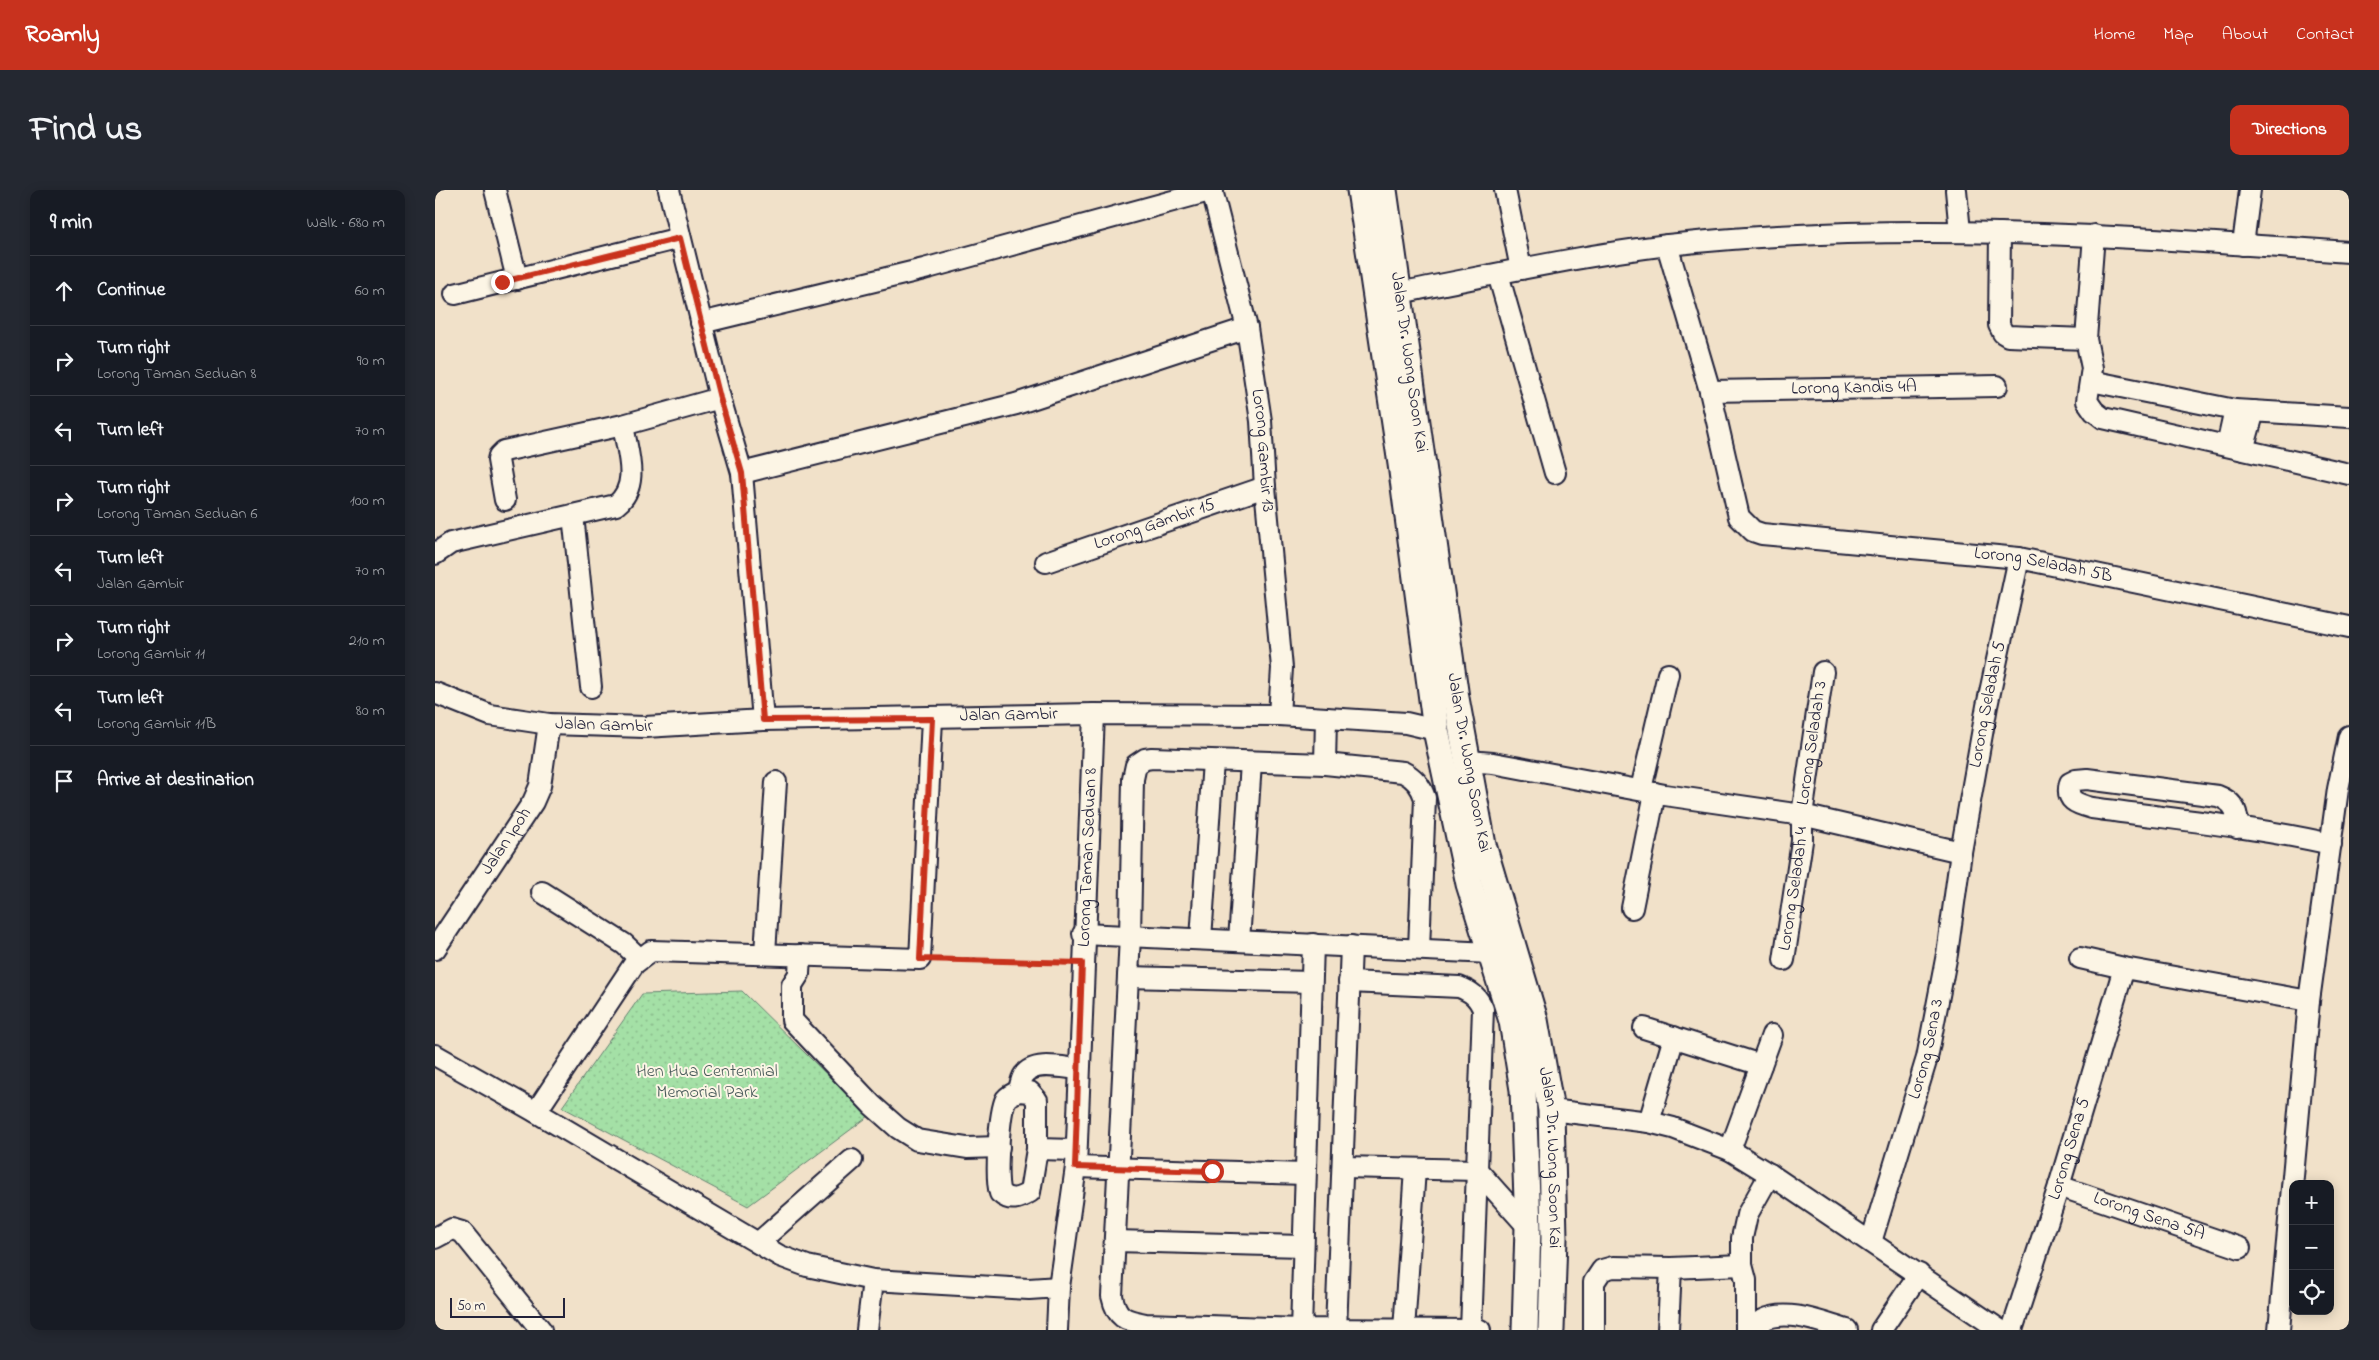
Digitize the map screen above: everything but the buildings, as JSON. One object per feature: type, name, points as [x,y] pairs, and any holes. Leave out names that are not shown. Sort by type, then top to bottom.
[{"type":"main road","name":"Jalan Dr. Wong Soon Kai","points":[[1360,190],[1401,464],[1436,730],[1469,884],[1512,1021],[1523,1090],[1528,1227],[1525,1330]]},
{"type":"main road","name":"Jalan Dr. Wong Soon Kai","points":[[1384,190],[1456,698],[1483,845],[1535,1020],[1551,1110],[1554,1238],[1551,1330]]},
{"type":"street","points":[[495,190],[517,279]]},
{"type":"street","points":[[669,190],[720,398],[742,473],[763,720]]},
{"type":"street","points":[[701,323],[924,269],[1212,190]]},
{"type":"street","name":"Lorong Gambir 13","points":[[1212,190],[1247,328],[1261,421],[1265,487],[1282,668],[1280,706]]},
{"type":"street","points":[[1505,190],[1521,269]]},
{"type":"street","points":[[1956,190],[1960,232]]},
{"type":"street","points":[[2243,245],[2250,190]]},
{"type":"street","points":[[1398,293],[1521,269],[1667,246],[1789,236],[1960,232],[2093,235],[2349,252]]},
{"type":"street","points":[[2000,233],[1999,325],[2003,333],[2008,336],[2086,339]]},
{"type":"street","points":[[2093,235],[2086,339],[2092,368],[2087,401],[2094,412],[2103,418],[2349,474]]},
{"type":"street","points":[[455,294],[680,238]]},
{"type":"street","points":[[1667,246],[1710,391]]},
{"type":"street","points":[[1498,274],[1555,473]]},
{"type":"street","points":[[742,473],[1016,404],[1247,328]]},
{"type":"street","points":[[2091,381],[2244,411],[2349,417]]},
{"type":"street","name":"Lorong Kandis 4A","points":[[1710,391],[1997,386]]},
{"type":"street","name":"Lorong Seladah 5B","points":[[1710,391],[1739,517],[1753,531],[1762,534],[2019,558],[2349,627]]},
{"type":"street","points":[[505,500],[498,460],[502,452],[623,425],[720,398]]},
{"type":"street","points":[[2235,448],[2244,411]]},
{"type":"street","points":[[435,554],[451,543],[616,505],[628,491],[632,478],[623,425]]},
{"type":"street","name":"Lorong Gambir 15","points":[[1046,562],[1265,487]]},
{"type":"street","points":[[573,515],[591,687]]},
{"type":"street","name":"Lorong Seladah 5","points":[[1961,852],[1997,654],[2019,558]]},
{"type":"street","name":"Lorong Seladah 3","points":[[1801,815],[1823,672]]},
{"type":"street","points":[[1633,908],[1648,791],[1668,674]]},
{"type":"street","name":"Jalan Gambir","points":[[435,693],[490,715],[549,724],[645,727],[763,720],[932,719],[1280,706],[1326,718],[1406,723],[1436,730]]},
{"type":"street","name":"Lorong Taman Seduan 8","points":[[1057,1330],[1059,1287],[1076,1158],[1083,934],[1094,714]]},
{"type":"street","points":[[1325,764],[1326,718]]},
{"type":"street","points":[[536,1112],[634,964],[651,951],[920,959],[932,719]]},
{"type":"street","name":"Jalan Ipoh","points":[[435,949],[533,802],[540,786],[549,724]]},
{"type":"street","points":[[2279,1330],[2309,1001],[2338,789],[2349,736]]},
{"type":"street","points":[[1419,950],[1425,798],[1417,782],[1403,772],[1325,764],[1251,763],[1153,758],[1140,762],[1134,769],[1130,936],[1112,1296],[1115,1310],[1126,1320],[1146,1327],[1479,1330]]},
{"type":"street","points":[[1201,939],[1213,761]]},
{"type":"street","points":[[1468,761],[1493,763],[1648,791],[1801,815],[1961,852]]},
{"type":"street","points":[[1239,941],[1251,763]]},
{"type":"street","points":[[2237,828],[2237,811],[2232,804],[2218,796],[2087,778],[2070,783],[2068,791],[2070,798],[2077,804],[2092,808],[2301,837],[2331,844]]},
{"type":"street","points":[[765,953],[776,782]]},
{"type":"street","name":"Lorong Seladah 4","points":[[1784,960],[1802,841],[1801,815]]},
{"type":"street","name":"Lorong Sena 3","points":[[1871,1242],[1927,1058],[1947,954],[1961,852]]},
{"type":"street","points":[[541,892],[624,944],[640,959]]},
{"type":"street","points":[[1083,934],[1491,953]]},
{"type":"street","points":[[1301,1329],[1313,944]]},
{"type":"street","points":[[1336,1329],[1351,946]]},
{"type":"street","points":[[800,955],[799,974],[792,985],[792,1020],[872,1105],[898,1128],[917,1140],[967,1148],[999,1147]]},
{"type":"street","points":[[2080,958],[2124,968],[2309,1001]]},
{"type":"street","name":"Lorong Sena 5","points":[[2012,1330],[2059,1186],[2124,968]]},
{"type":"street","points":[[1128,978],[1311,982]]},
{"type":"street","points":[[1349,982],[1459,987],[1470,991],[1479,1000],[1483,1009],[1471,1330]]},
{"type":"street","points":[[1644,1028],[1761,1066]]},
{"type":"street","points":[[1730,1150],[1772,1035]]},
{"type":"street","points":[[1649,1122],[1674,1037]]},
{"type":"street","points":[[435,1055],[536,1112],[780,1256],[807,1266],[873,1280],[1029,1289],[1059,1287]]},
{"type":"street","points":[[1019,1091],[1023,1075],[1030,1070],[1046,1066],[1079,1069]]},
{"type":"street","points":[[1019,1091],[1030,1092],[1037,1100],[1037,1149],[1030,1192],[1014,1199],[1006,1198],[999,1193],[999,1147],[1004,1106],[1011,1094],[1019,1091]]},
{"type":"street","points":[[1551,1110],[1649,1122],[1673,1128],[1730,1150],[1770,1174],[2000,1330]]},
{"type":"street","points":[[1037,1149],[1119,1168],[1305,1174]]},
{"type":"street","points":[[758,1243],[852,1160]]},
{"type":"street","points":[[1343,1167],[1477,1170],[1528,1227]]},
{"type":"street","points":[[1404,1329],[1415,1169]]},
{"type":"street","points":[[1746,1330],[1745,1280],[1742,1265],[1741,1238],[1747,1215],[1770,1174]]},
{"type":"street","name":"Lorong Sena 5A","points":[[2059,1186],[2240,1248]]},
{"type":"street","points":[[435,1238],[452,1229],[462,1232],[541,1330]]},
{"type":"street","points":[[1115,1241],[1303,1246]]},
{"type":"street","points":[[1594,1330],[1594,1282],[1602,1270],[1613,1267],[1671,1268],[1742,1265]]},
{"type":"street","points":[[1668,1330],[1671,1268]]},
{"type":"street","points":[[1881,1330],[1919,1274]]},
{"type":"street","points":[[867,1330],[873,1280]]},
{"type":"street","points":[[1758,1330],[1763,1320],[1776,1316],[1800,1318],[1819,1326],[1847,1330]]},
{"type":"path","points":[[920,959],[1082,963]]},
{"type":"green space","name":"Hen Hua Centennial Memorial Park","points":[[742,991],[869,1116],[748,1206],[562,1107],[642,994]]},
{"type":"route","points":[[502,282],[680,238],[720,398],[742,473],[743,503],[763,720],[932,719],[920,959],[1082,963],[1075,1167],[1212,1171]]}]
